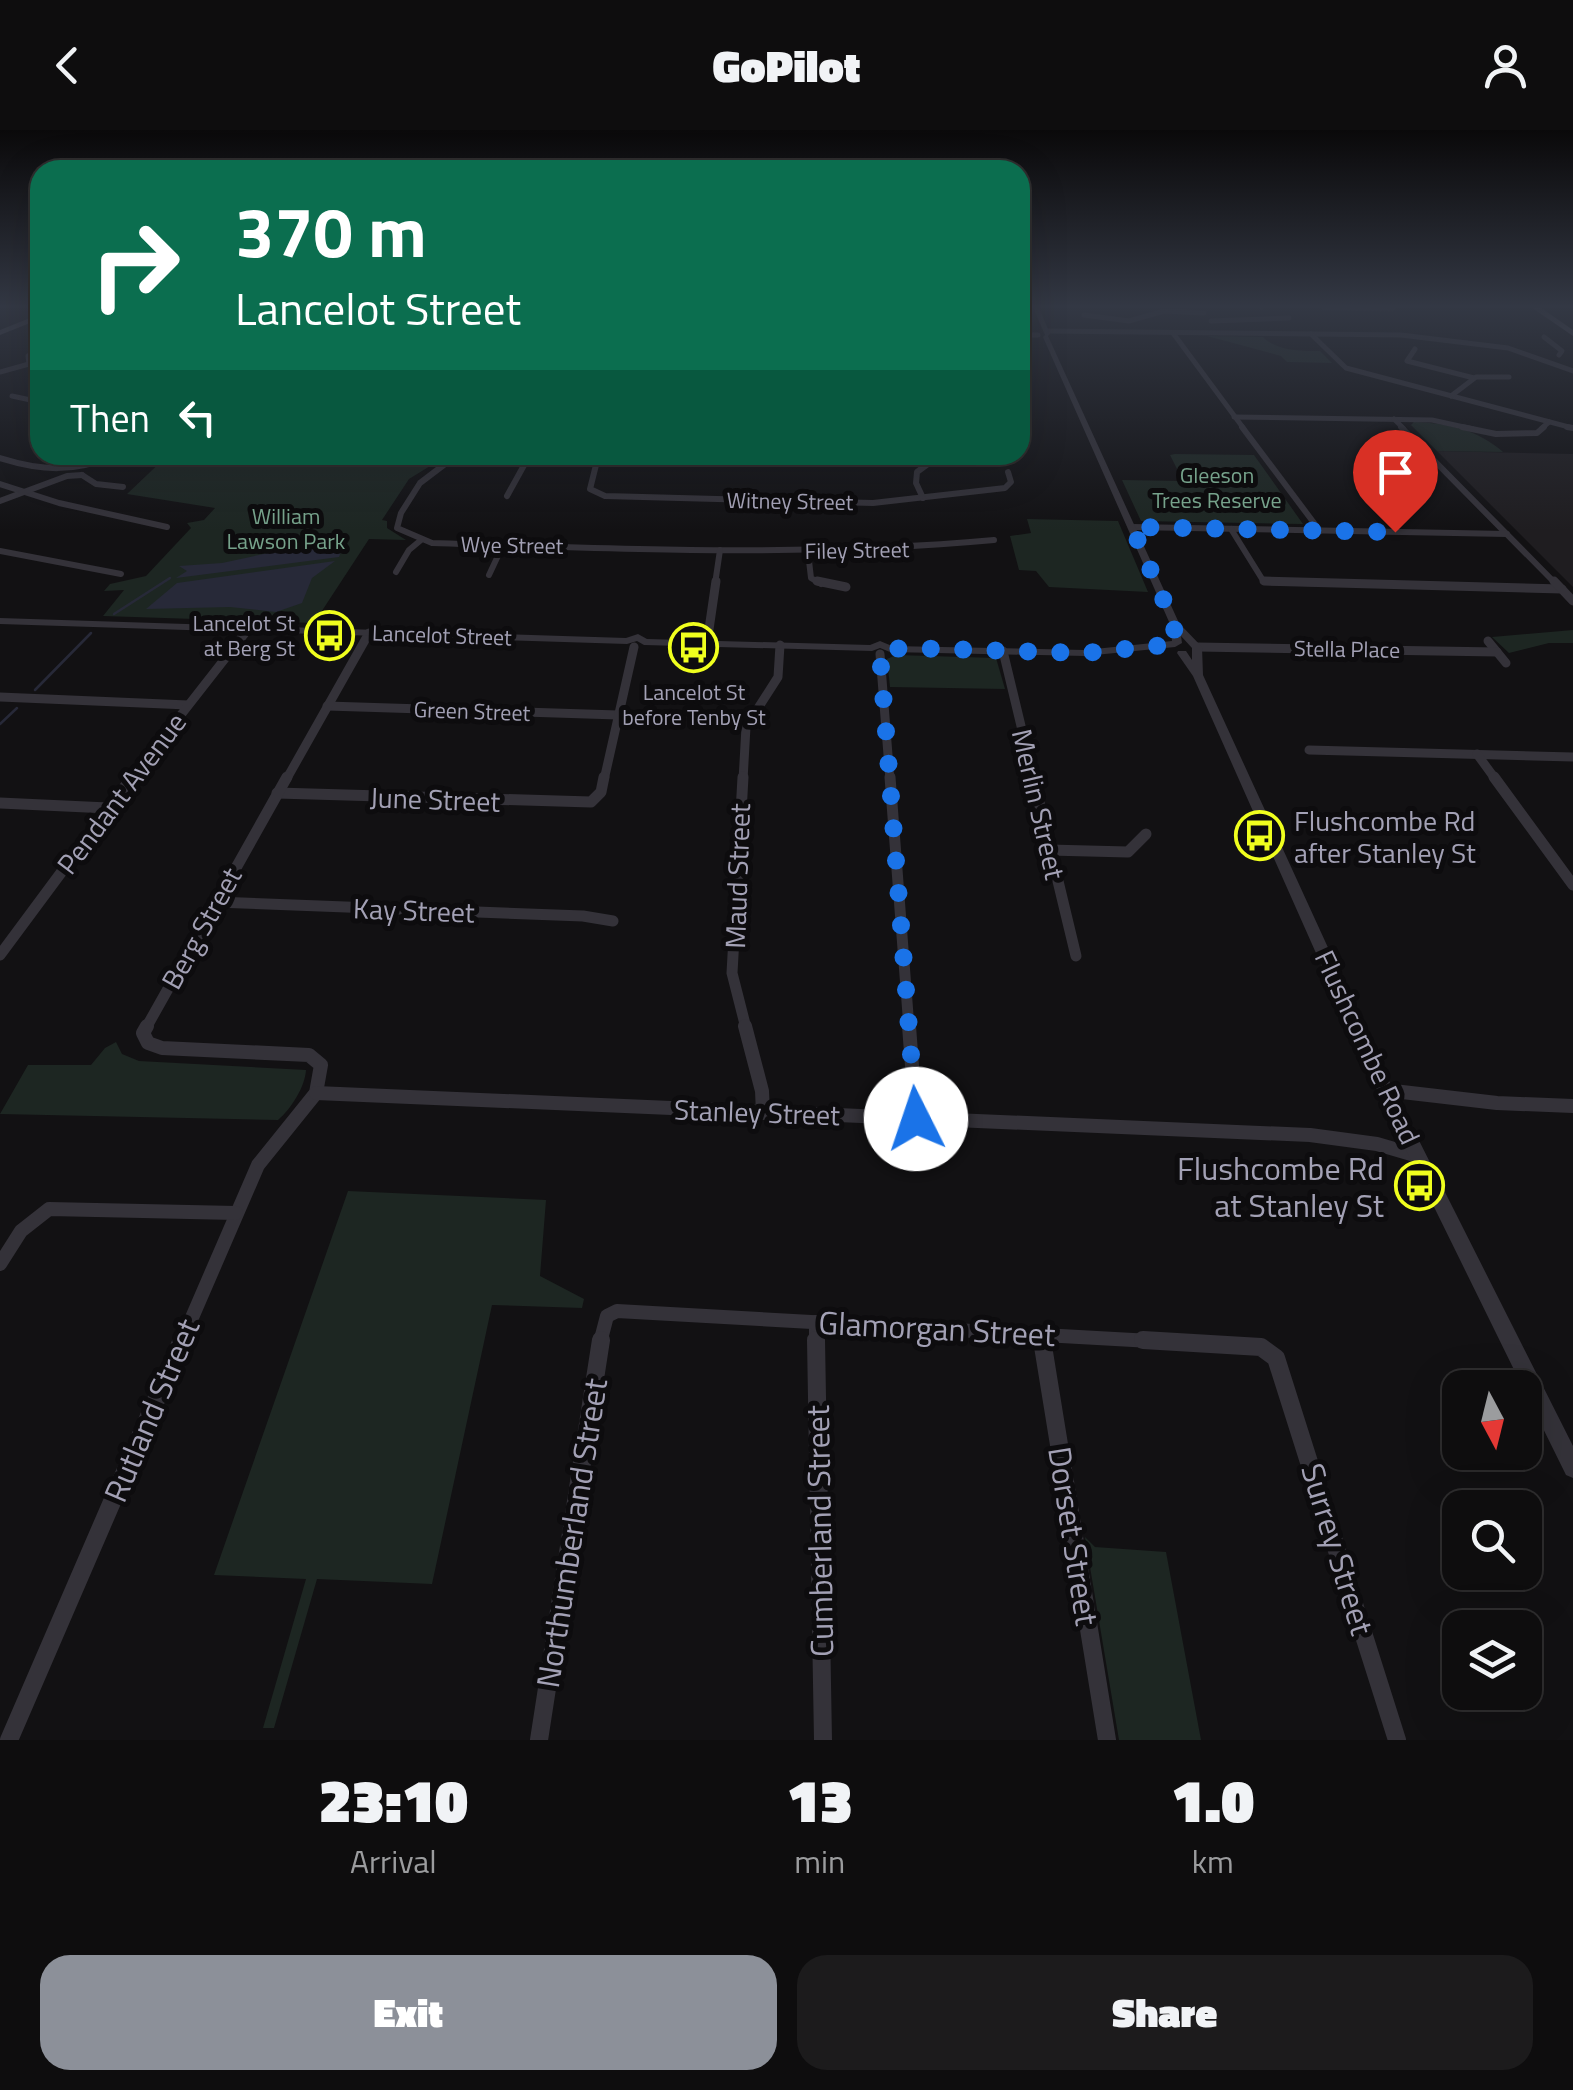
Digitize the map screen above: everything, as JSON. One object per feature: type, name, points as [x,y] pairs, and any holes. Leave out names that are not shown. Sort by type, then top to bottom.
[{"type":"street","name":"Flushcombe Road","points":[[1065,380],[1174,624],[1178,648],[1198,676],[1385,1090],[1573,1468]]},
{"type":"street","points":[[1208,380],[1320,531]]},
{"type":"street","points":[[1392,380],[1573,428]]},
{"type":"street","points":[[1451,396],[1471,380]]},
{"type":"street","points":[[12,396],[30,400]]},
{"type":"street","points":[[1234,417],[1432,420],[1509,435],[1537,434],[1548,422]]},
{"type":"street","points":[[1394,420],[1573,601]]},
{"type":"street","points":[[0,458],[44,472],[85,472],[97,465]]},
{"type":"street","name":"Wye Street","points":[[443,465],[427,475],[396,524],[398,530],[420,540],[720,550]]},
{"type":"street","points":[[507,496],[524,465]]},
{"type":"street","name":"Witney Street","points":[[593,465],[590,489],[606,496],[873,503],[1005,488],[1011,482],[1008,472]]},
{"type":"street","points":[[920,465],[914,474],[923,498]]},
{"type":"street","points":[[85,472],[96,484],[123,486]]},
{"type":"street","points":[[0,501],[69,473]]},
{"type":"street","points":[[0,484],[168,527]]},
{"type":"street","points":[[1132,527],[1508,534]]},
{"type":"street","points":[[1231,529],[1264,582],[1562,590]]},
{"type":"street","points":[[396,572],[420,540]]},
{"type":"street","name":"Filey Street","points":[[720,550],[900,551],[994,540]]},
{"type":"street","points":[[489,575],[503,545]]},
{"type":"street","points":[[0,550],[121,574]]},
{"type":"street","points":[[707,643],[720,550]]},
{"type":"street","points":[[808,552],[811,578],[821,584],[846,587]]},
{"type":"street","name":"Lancelot Street","points":[[0,621],[881,650],[1085,653],[1178,648]]},
{"type":"street","name":"Flushcombe Road","points":[[1174,624],[1196,648],[1198,676]]},
{"type":"street","name":"Pendant Avenue","points":[[0,955],[108,808],[248,631]]},
{"type":"street","name":"Berg Street","points":[[316,1093],[320,1066],[309,1055],[162,1048],[150,1045],[144,1038],[148,1022],[369,633]]},
{"type":"street","points":[[1488,641],[1506,663]]},
{"type":"street","points":[[618,716],[635,643]]},
{"type":"street","name":"Maud Street","points":[[763,1113],[762,1091],[732,974],[746,727],[776,680],[780,645]]},
{"type":"street","points":[[1178,648],[1196,648]]},
{"type":"street","name":"Stella Place","points":[[1196,648],[1498,652]]},
{"type":"street","points":[[881,650],[916,1119]]},
{"type":"street","name":"Merlin Street","points":[[1004,652],[1076,956]]},
{"type":"street","points":[[0,697],[188,705]]},
{"type":"street","name":"Green Street","points":[[327,706],[618,716]]},
{"type":"street","name":"June Street","points":[[277,793],[592,802],[601,792],[618,716]]},
{"type":"street","points":[[1309,750],[1573,757]]},
{"type":"street","points":[[1478,754],[1573,885]]},
{"type":"street","points":[[0,803],[108,808]]},
{"type":"street","points":[[1049,850],[1128,852],[1146,834]]},
{"type":"street","name":"Kay Street","points":[[215,902],[583,916],[613,922]]},
{"type":"street","points":[[1385,1090],[1497,1103],[1573,1106]]},
{"type":"street","name":"Stanley Street","points":[[316,1093],[1310,1135],[1377,1144],[1418,1156]]},
{"type":"street","name":"Rutland Street","points":[[9,1740],[258,1165],[316,1093]]},
{"type":"street","points":[[1377,1144],[1394,1140],[1402,1124]]},
{"type":"street","points":[[0,1264],[21,1231],[49,1208],[236,1213]]},
{"type":"street","name":"Glamorgan Street","points":[[602,1326],[607,1316],[617,1311],[1252,1344],[1276,1358]]},
{"type":"street","name":"Cumberland Street","points":[[816,1322],[822,1740]]},
{"type":"street","name":"Northumberland Street","points":[[539,1740],[602,1326]]},
{"type":"street","name":"Dorset Street","points":[[1041,1333],[1107,1740]]},
{"type":"street","name":"Surrey Street","points":[[1276,1358],[1284,1373],[1397,1740]]},
{"type":"shaded area","points":[[1437,451],[1573,454],[1573,587]]},
{"type":"green space","points":[[1414,422],[1462,429],[1503,452],[1437,451],[1411,425]]},
{"type":"green space","name":"Gleeson Trees Reserve","points":[[1170,455],[1254,455],[1303,524],[1141,521],[1122,480],[1183,481]]},
{"type":"green space","name":"William Lawson Park","points":[[157,465],[432,465],[409,479],[382,520],[406,540],[369,539],[314,623],[103,616],[124,590],[104,591],[110,584],[146,576],[191,528],[187,523],[204,520],[215,508],[127,494]]},
{"type":"green space","points":[[1027,519],[1118,521],[1148,592],[1049,587],[1036,571],[1019,570],[1010,536],[1031,533]]},
{"type":"green space","points":[[1573,630],[1573,643],[1549,643],[1509,653],[1492,637]]},
{"type":"green space","points":[[896,655],[996,658],[1005,689],[890,687],[887,659]]},
{"type":"green space","points":[[116,1042],[122,1054],[139,1061],[306,1070],[305,1077],[288,1110],[278,1120],[0,1114],[28,1065],[91,1065],[105,1048]]},
{"type":"green space","points":[[348,1191],[546,1200],[540,1276],[584,1299],[582,1308],[492,1305],[432,1584],[317,1579],[274,1728],[263,1728],[306,1579],[214,1575]]},
{"type":"green space","points":[[1085,1537],[1095,1547],[1166,1552],[1201,1740],[1119,1740]]},
{"type":"water","points":[[329,534],[342,535],[344,544],[339,557],[176,578],[187,571],[179,566],[222,563],[282,550]]},
{"type":"water","points":[[335,561],[312,578],[302,603],[276,612],[230,607],[146,609],[177,583]]},
{"type":"waterway","points":[[114,614],[170,578]]},
{"type":"waterway","points":[[35,690],[91,633]]},
{"type":"waterway","points":[[0,724],[17,708]]},
{"type":"place","name":"Lancelot St at Berg St","points":[[330,636]]},
{"type":"place","name":"Lancelot St before Tenby St","points":[[694,648]]},
{"type":"place","name":"Flushcombe Rd after Stanley St","points":[[1259,836]]},
{"type":"place","name":"Flushcombe Rd at Stanley St","points":[[1419,1186]]},
{"type":"route","points":[[916,1119],[880,654],[908,648],[1085,653],[1175,644],[1174,624],[1132,527],[1395,532]]}]
